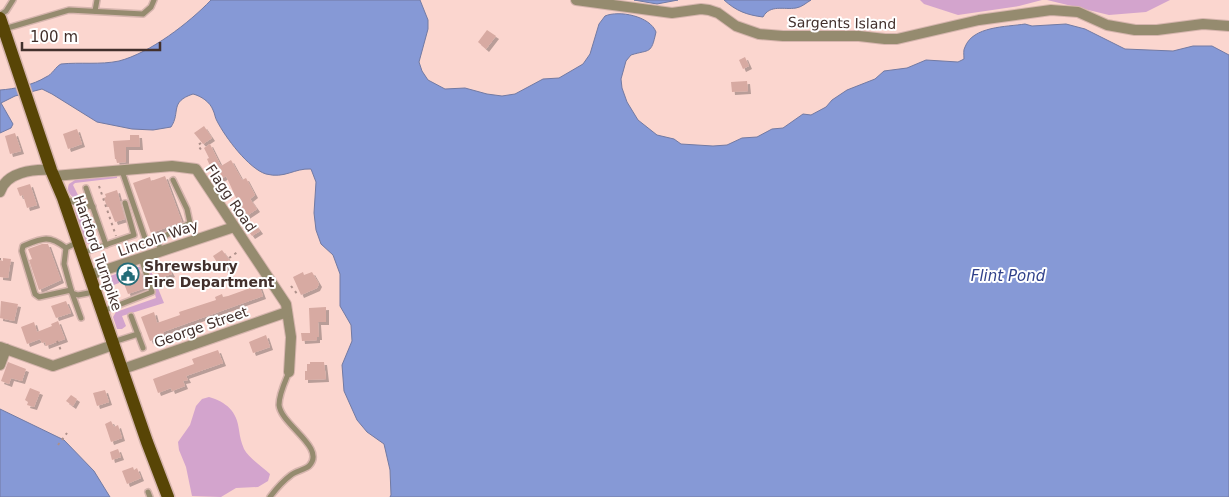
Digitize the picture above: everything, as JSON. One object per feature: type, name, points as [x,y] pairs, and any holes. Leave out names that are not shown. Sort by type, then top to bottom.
[{"type":"main road","name":"Hartford Turnpike","points":[[1,21],[63,198],[75,248],[90,275],[168,497]]},
{"type":"street","name":"Sargents Island","points":[[576,0],[672,13],[701,9],[709,10],[718,13],[744,30],[759,34],[783,36],[897,38],[979,20],[1051,10],[1078,12],[1107,25],[1135,30],[1157,30],[1203,24],[1229,26]]},
{"type":"street","name":"Flagg Road","points":[[0,192],[2,184],[14,176],[32,170],[53,173],[122,171],[176,166],[196,169],[286,304],[290,337],[289,372]]},
{"type":"street","name":"Lincoln Way","points":[[90,275],[234,226]]},
{"type":"street","name":"George Street","points":[[123,369],[288,312]]},
{"type":"street","points":[[0,365],[3,348],[53,366],[113,344]]},
{"type":"lane","points":[[1,21],[13,0]]},
{"type":"lane","points":[[95,11],[96,0]]},
{"type":"lane","points":[[1,21],[69,10],[143,14],[151,7],[154,0]]},
{"type":"lane","points":[[122,171],[147,244],[190,223],[187,209],[173,180]]},
{"type":"lane","points":[[86,188],[106,245]]},
{"type":"lane","points":[[63,198],[93,207]]},
{"type":"lane","points":[[96,292],[78,295],[72,292],[39,297],[35,294],[22,251],[23,246],[46,238],[54,239],[75,248],[106,245],[134,235],[125,203]]},
{"type":"lane","points":[[157,240],[161,251]]},
{"type":"lane","points":[[75,248],[64,264],[81,318]]},
{"type":"lane","points":[[102,311],[152,292],[141,258]]},
{"type":"lane","points":[[131,316],[142,348]]},
{"type":"lane","points":[[113,344],[138,334]]},
{"type":"lane","points":[[270,497],[292,474],[308,466],[313,458],[312,448],[291,427],[279,407],[280,396],[289,372]]},
{"type":"path","points":[[201,143],[198,145],[203,153]]},
{"type":"path","points":[[99,186],[113,228]]},
{"type":"path","points":[[226,186],[232,198]]},
{"type":"path","points":[[229,258],[247,246]]},
{"type":"path","points":[[291,286],[299,295]]},
{"type":"path","points":[[58,445],[67,433]]},
{"type":"shaded area","points":[[920,0],[1042,0],[1019,6],[958,15],[924,4]]},
{"type":"shaded area","points":[[1047,0],[1170,0],[1146,12],[1109,15]]},
{"type":"shaded area","points":[[117,176],[117,178],[75,183],[73,185],[79,197],[83,197],[82,201],[73,197],[68,190],[69,184],[75,180]]},
{"type":"shaded area","points":[[76,209],[83,213],[94,243],[88,244],[86,242],[75,213]]},
{"type":"shaded area","points":[[158,259],[160,265],[151,271],[164,303],[122,316],[126,326],[122,329],[117,329],[113,317],[116,312],[156,298],[146,263]]},
{"type":"shaded area","points":[[136,267],[142,269],[121,276],[119,283],[106,288],[106,283],[110,276]]},
{"type":"shaded area","points":[[209,397],[230,408],[238,423],[244,449],[252,459],[270,474],[268,481],[258,487],[236,488],[221,497],[192,496],[178,442],[190,425],[196,406],[202,399]]},
{"type":"water","name":"Flint Pond","points":[[211,0],[420,0],[428,20],[428,29],[419,62],[428,80],[445,89],[465,88],[502,96],[515,94],[543,79],[559,78],[583,64],[590,54],[599,24],[605,16],[626,14],[641,18],[653,26],[656,32],[653,44],[649,50],[631,55],[626,61],[621,79],[627,102],[638,120],[657,135],[674,139],[681,144],[713,146],[727,145],[742,138],[757,137],[772,129],[783,128],[803,114],[811,115],[826,107],[832,100],[847,90],[875,79],[884,71],[907,68],[926,60],[958,62],[964,59],[964,50],[969,40],[975,35],[982,31],[1000,27],[1025,24],[1032,26],[1066,24],[1085,29],[1125,49],[1173,51],[1193,46],[1212,46],[1229,55],[1229,497],[390,497],[390,470],[384,444],[367,432],[357,420],[344,391],[342,365],[352,341],[351,325],[340,306],[340,274],[333,255],[321,244],[316,230],[314,213],[316,182],[311,169],[279,175],[266,174],[259,171],[245,159],[221,128],[210,104],[193,94],[181,100],[178,104],[171,127],[153,130],[132,129],[97,122],[42,89],[15,96],[1,103],[13,124],[11,128],[0,133],[0,90],[18,88],[35,82],[48,76],[61,64],[112,62],[131,57],[168,36],[192,18]]},
{"type":"water","points":[[634,0],[678,0],[657,4]]},
{"type":"water","points":[[724,0],[811,0],[798,7],[769,10],[763,17],[742,12]]},
{"type":"water","points":[[0,409],[64,440],[94,471],[110,497],[0,497]]},
{"type":"building","points":[[487,30],[496,36],[486,49],[478,42]]},
{"type":"building","points":[[745,57],[749,66],[743,69],[739,60]]},
{"type":"building","points":[[747,81],[748,91],[732,92],[731,82]]},
{"type":"building","points":[[204,126],[212,138],[203,144],[194,133]]},
{"type":"building","points":[[77,129],[82,144],[68,149],[63,134]]},
{"type":"building","points":[[15,133],[21,151],[10,154],[5,136]]},
{"type":"building","points":[[130,135],[139,135],[140,147],[126,147],[126,162],[117,163],[113,141],[130,140]]},
{"type":"building","points":[[210,144],[221,166],[231,160],[242,180],[246,178],[255,195],[250,199],[257,209],[245,217],[234,202],[237,200],[226,176],[221,179],[213,164],[210,166],[207,159],[209,158],[204,148]]},
{"type":"building","points":[[165,176],[182,222],[151,233],[133,183],[150,177],[151,181]]},
{"type":"building","points":[[30,184],[37,205],[27,208],[23,195],[20,196],[17,188]]},
{"type":"building","points":[[117,190],[125,219],[115,222],[104,198],[106,197],[105,194]]},
{"type":"building","points":[[255,224],[260,231],[252,236],[247,229]]},
{"type":"building","points":[[48,244],[61,280],[39,290],[29,260],[32,259],[28,249]]},
{"type":"building","points":[[222,250],[232,264],[222,270],[213,256]]},
{"type":"building","points":[[3,258],[11,259],[8,278],[0,277],[0,260],[3,261]]},
{"type":"building","points":[[166,263],[172,274],[160,278],[155,268]]},
{"type":"building","points":[[140,270],[145,288],[128,294],[121,276]]},
{"type":"building","points":[[303,272],[304,275],[312,272],[319,284],[317,288],[301,295],[293,277]]},
{"type":"building","points":[[259,285],[263,296],[163,332],[164,336],[150,341],[141,317],[154,312],[157,323],[180,315],[179,312],[216,300],[215,297],[222,294],[223,297],[228,296]]},
{"type":"building","points":[[1,301],[18,304],[14,321],[0,318]]},
{"type":"building","points":[[66,301],[71,313],[56,318],[51,306]]},
{"type":"building","points":[[326,307],[326,322],[318,322],[319,337],[317,337],[317,340],[302,341],[301,333],[310,333],[309,308]]},
{"type":"building","points":[[58,321],[65,339],[46,346],[45,342],[42,343],[40,339],[27,344],[21,327],[34,322],[37,332],[52,326],[51,324]]},
{"type":"building","points":[[266,335],[270,347],[253,353],[249,342]]},
{"type":"building","points":[[218,350],[223,363],[186,376],[188,380],[183,381],[185,386],[172,391],[171,388],[158,393],[153,379],[194,364],[192,359]]},
{"type":"building","points":[[8,362],[26,369],[22,381],[11,378],[9,384],[1,381]]},
{"type":"building","points":[[310,362],[324,362],[326,379],[305,380],[305,371],[307,371],[307,364],[310,364]]},
{"type":"building","points":[[30,388],[40,392],[34,407],[27,405],[28,402],[25,400]]},
{"type":"building","points":[[105,390],[109,402],[97,406],[93,393]]},
{"type":"building","points":[[71,395],[77,399],[73,406],[66,401]]},
{"type":"building","points":[[111,421],[114,427],[118,425],[122,438],[111,442],[105,424]]},
{"type":"building","points":[[118,449],[121,457],[112,460],[110,452]]},
{"type":"building","points":[[133,467],[134,470],[137,468],[141,478],[127,484],[122,471]]},
{"type":"place","name":"Shrewsbury Fire Department","points":[[128,274]]}]
